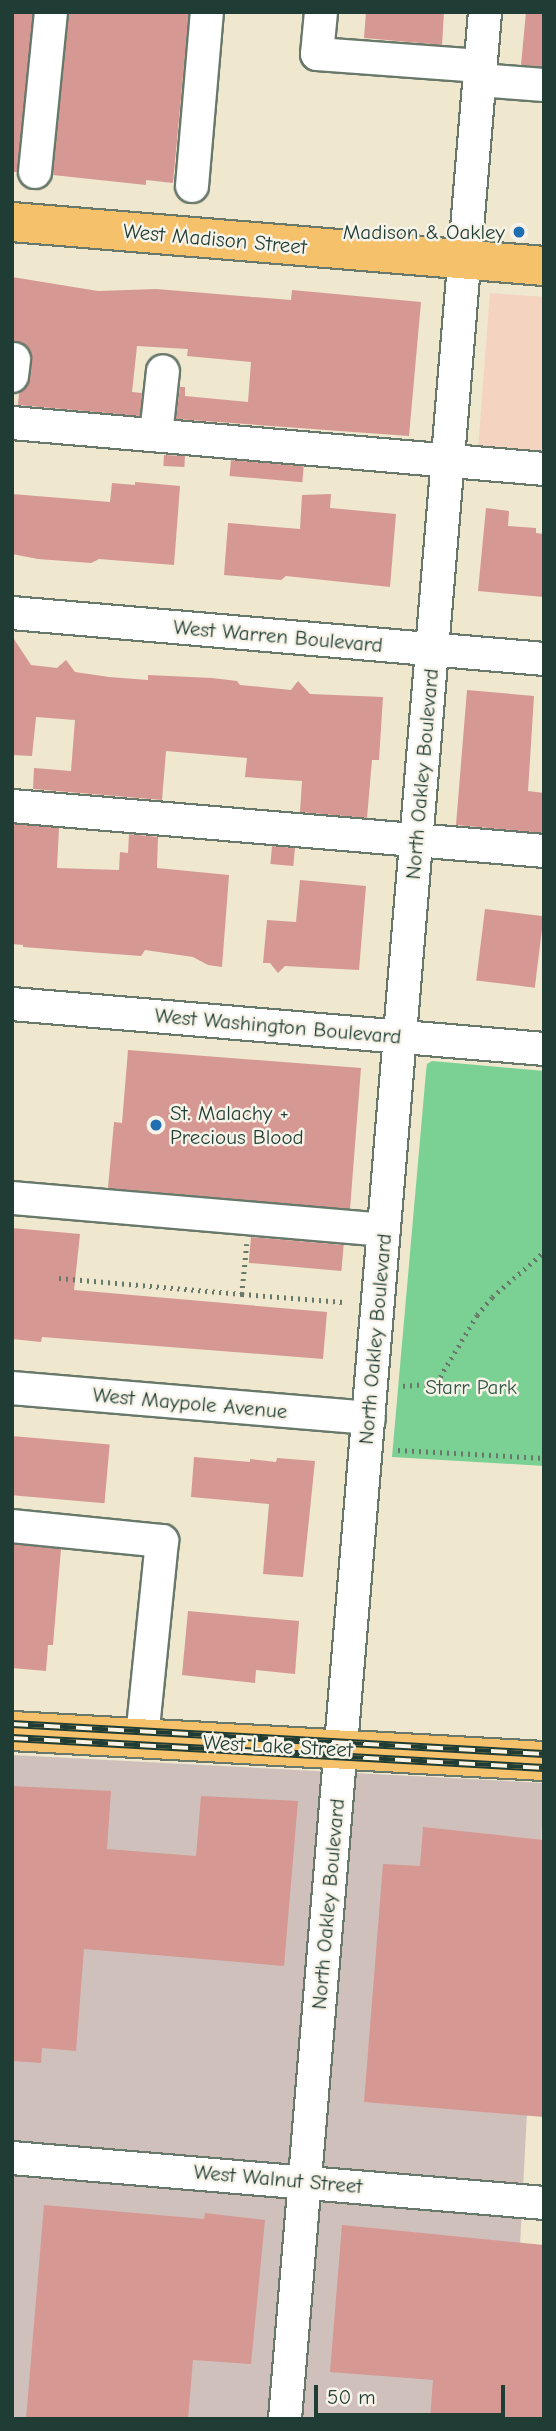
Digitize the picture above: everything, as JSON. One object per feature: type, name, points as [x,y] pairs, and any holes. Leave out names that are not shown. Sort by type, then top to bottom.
[{"type":"main road","name":"West Madison Street","points":[[12,222],[544,265]]},
{"type":"main road","name":"West Lake Street","points":[[12,1731],[544,1760]]},
{"type":"street","points":[[35,172],[51,12]]},
{"type":"street","points":[[192,186],[207,12]]},
{"type":"street","points":[[321,12],[317,54],[480,73],[544,85]]},
{"type":"street","name":"North Oakley Boulevard","points":[[285,2419],[485,12]]},
{"type":"street","points":[[156,435],[163,371]]},
{"type":"street","points":[[12,423],[544,469]]},
{"type":"street","name":"West Warren Boulevard","points":[[12,613],[544,659]]},
{"type":"street","points":[[12,806],[544,851]]},
{"type":"street","name":"West Washington Boulevard","points":[[12,1004],[544,1049]]},
{"type":"street","points":[[12,1198],[384,1230]]},
{"type":"street","name":"West Maypole Avenue","points":[[12,1388],[369,1418]]},
{"type":"street","points":[[12,1527],[162,1541],[142,1738]]},
{"type":"street","name":"West Walnut Street","points":[[12,2158],[544,2203]]},
{"type":"path","points":[[242,1294],[249,1218]]},
{"type":"path","points":[[403,1386],[428,1384],[440,1377],[477,1315],[492,1297],[544,1252]]},
{"type":"path","points":[[60,1278],[344,1302]]},
{"type":"path","points":[[398,1450],[544,1458]]},
{"type":"shaded area","points":[[490,293],[544,297],[544,469],[477,463]]},
{"type":"shaded area","points":[[12,1755],[544,1783],[511,2419],[12,2419]]},
{"type":"green space","name":"Starr Park","points":[[432,1061],[544,1071],[544,1466],[392,1457],[426,1072],[427,1064]]},
{"type":"building","points":[[12,12],[33,12],[17,172],[12,172]]},
{"type":"building","points":[[69,12],[189,12],[173,183],[146,180],[146,185],[53,175]]},
{"type":"building","points":[[366,12],[444,12],[442,45],[364,38]]},
{"type":"building","points":[[526,12],[544,12],[544,67],[521,65]]},
{"type":"building","points":[[12,277],[98,291],[156,289],[291,300],[292,290],[421,302],[409,436],[176,419],[180,387],[185,387],[185,396],[248,402],[251,362],[187,356],[188,349],[137,346],[132,392],[142,393],[140,416],[18,405],[19,393],[30,379],[32,360],[25,345],[12,341]]},
{"type":"building","points":[[164,455],[185,456],[184,467],[163,466]]},
{"type":"building","points":[[231,460],[304,466],[302,482],[230,476]]},
{"type":"building","points":[[135,482],[180,486],[174,565],[99,559],[91,563],[12,554],[12,494],[110,502],[112,483],[135,485]]},
{"type":"building","points":[[331,494],[330,508],[396,514],[390,587],[286,576],[281,580],[224,575],[228,523],[300,529],[302,495]]},
{"type":"building","points":[[486,508],[509,511],[508,526],[536,528],[536,533],[544,534],[544,597],[478,591]]},
{"type":"building","points":[[12,636],[31,665],[57,668],[66,660],[75,672],[109,677],[148,680],[148,675],[212,678],[237,681],[240,685],[291,690],[298,681],[310,694],[383,697],[379,760],[372,760],[367,818],[300,812],[302,781],[245,777],[247,758],[166,751],[162,800],[33,789],[34,768],[71,771],[75,720],[36,717],[32,756],[12,755]]},
{"type":"building","points":[[467,690],[534,696],[528,791],[544,793],[544,833],[456,825]]},
{"type":"building","points":[[12,824],[59,828],[57,868],[119,870],[120,852],[128,853],[129,834],[158,837],[157,868],[229,875],[222,967],[208,965],[193,957],[145,950],[141,956],[12,944]]},
{"type":"building","points":[[272,846],[295,848],[293,866],[270,864]]},
{"type":"building","points":[[300,880],[366,886],[359,970],[285,966],[278,973],[270,963],[263,963],[267,920],[296,922]]},
{"type":"building","points":[[485,909],[544,916],[535,988],[476,980]]},
{"type":"building","points":[[128,1050],[361,1068],[350,1209],[108,1188],[114,1122],[122,1123]]},
{"type":"building","points":[[12,1228],[80,1234],[74,1290],[327,1312],[323,1359],[42,1337],[41,1342],[12,1339]]},
{"type":"building","points":[[251,1237],[344,1245],[341,1271],[249,1263]]},
{"type":"building","points":[[12,1436],[110,1445],[104,1503],[12,1495]]},
{"type":"building","points":[[194,1457],[250,1462],[250,1459],[276,1462],[277,1458],[315,1461],[303,1577],[263,1574],[269,1504],[191,1497]]},
{"type":"building","points":[[12,1544],[61,1549],[53,1645],[48,1645],[46,1671],[12,1668]]},
{"type":"building","points":[[188,1611],[299,1621],[295,1674],[256,1670],[255,1683],[182,1675]]},
{"type":"building","points":[[12,1786],[111,1791],[107,1849],[196,1856],[201,1796],[298,1801],[284,1966],[84,1949],[76,2051],[42,2048],[41,2063],[12,2061]]},
{"type":"building","points":[[423,1827],[544,1840],[544,2117],[364,2102],[383,1864],[420,1866]]},
{"type":"building","points":[[44,2205],[204,2219],[205,2213],[265,2220],[251,2364],[193,2360],[188,2419],[26,2419]]},
{"type":"building","points":[[342,2225],[544,2245],[544,2419],[430,2419],[433,2380],[330,2372]]},
{"type":"railway","points":[[12,1724],[544,1754]]},
{"type":"railway","points":[[12,1738],[544,1768]]},
{"type":"place","name":"Madison & Oakley","points":[[519,232]]},
{"type":"place","name":"St. Malachy + Precious Blood","points":[[156,1125]]}]
